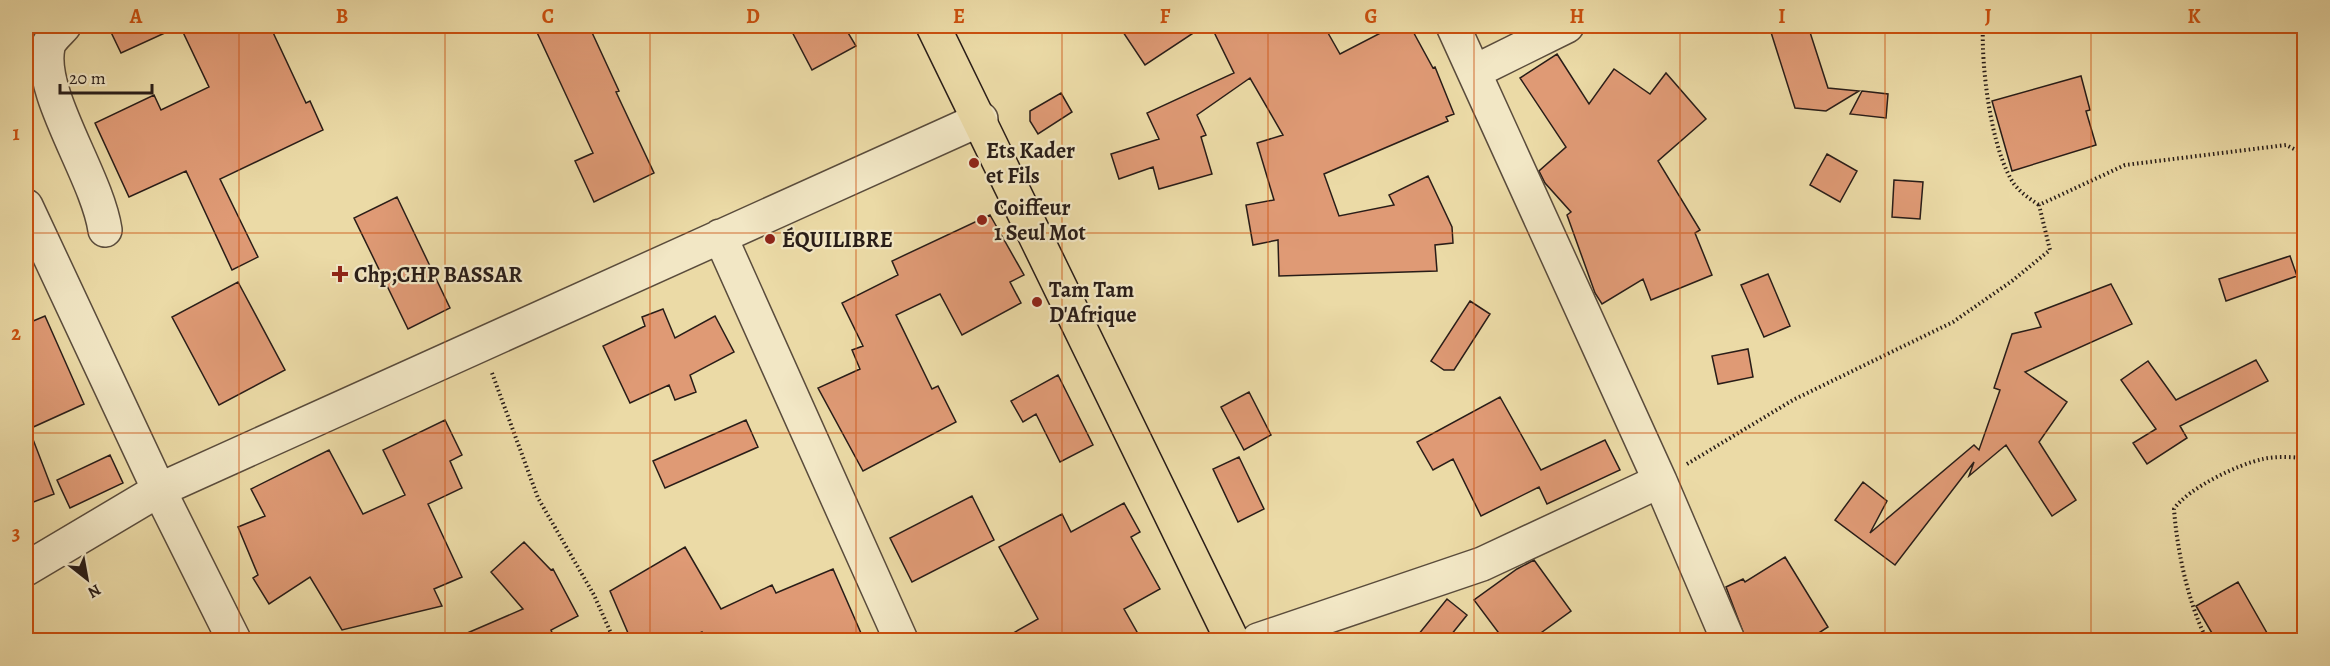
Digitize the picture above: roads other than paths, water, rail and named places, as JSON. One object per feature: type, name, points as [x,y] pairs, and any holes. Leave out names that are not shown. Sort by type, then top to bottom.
[{"type":"main road","points":[[933,26],[981,119],[1232,640]]},
{"type":"street","points":[[64,26],[48,45],[47,74],[95,188],[102,208],[105,230]]},
{"type":"street","points":[[1453,26],[1476,71],[1660,481],[1728,640]]},
{"type":"street","points":[[1476,71],[1567,26]]},
{"type":"street","points":[[26,569],[159,490],[981,119]]},
{"type":"street","points":[[26,206],[159,490],[234,640]]},
{"type":"street","points":[[720,236],[901,640]]},
{"type":"street","points":[[1258,640],[1482,564],[1660,481]]},
{"type":"place","name":"Ets Kader et Fils","points":[[974,163]]},
{"type":"place","name":"Coiffeur 1 Seul Mot","points":[[982,220]]},
{"type":"place","name":"ÉQUILIBRE","points":[[770,239]]},
{"type":"place","name":"Chp;CHP BASSAR","points":[[340,274]]},
{"type":"place","name":"Tam Tam D'Afrique","points":[[1037,302]]}]
